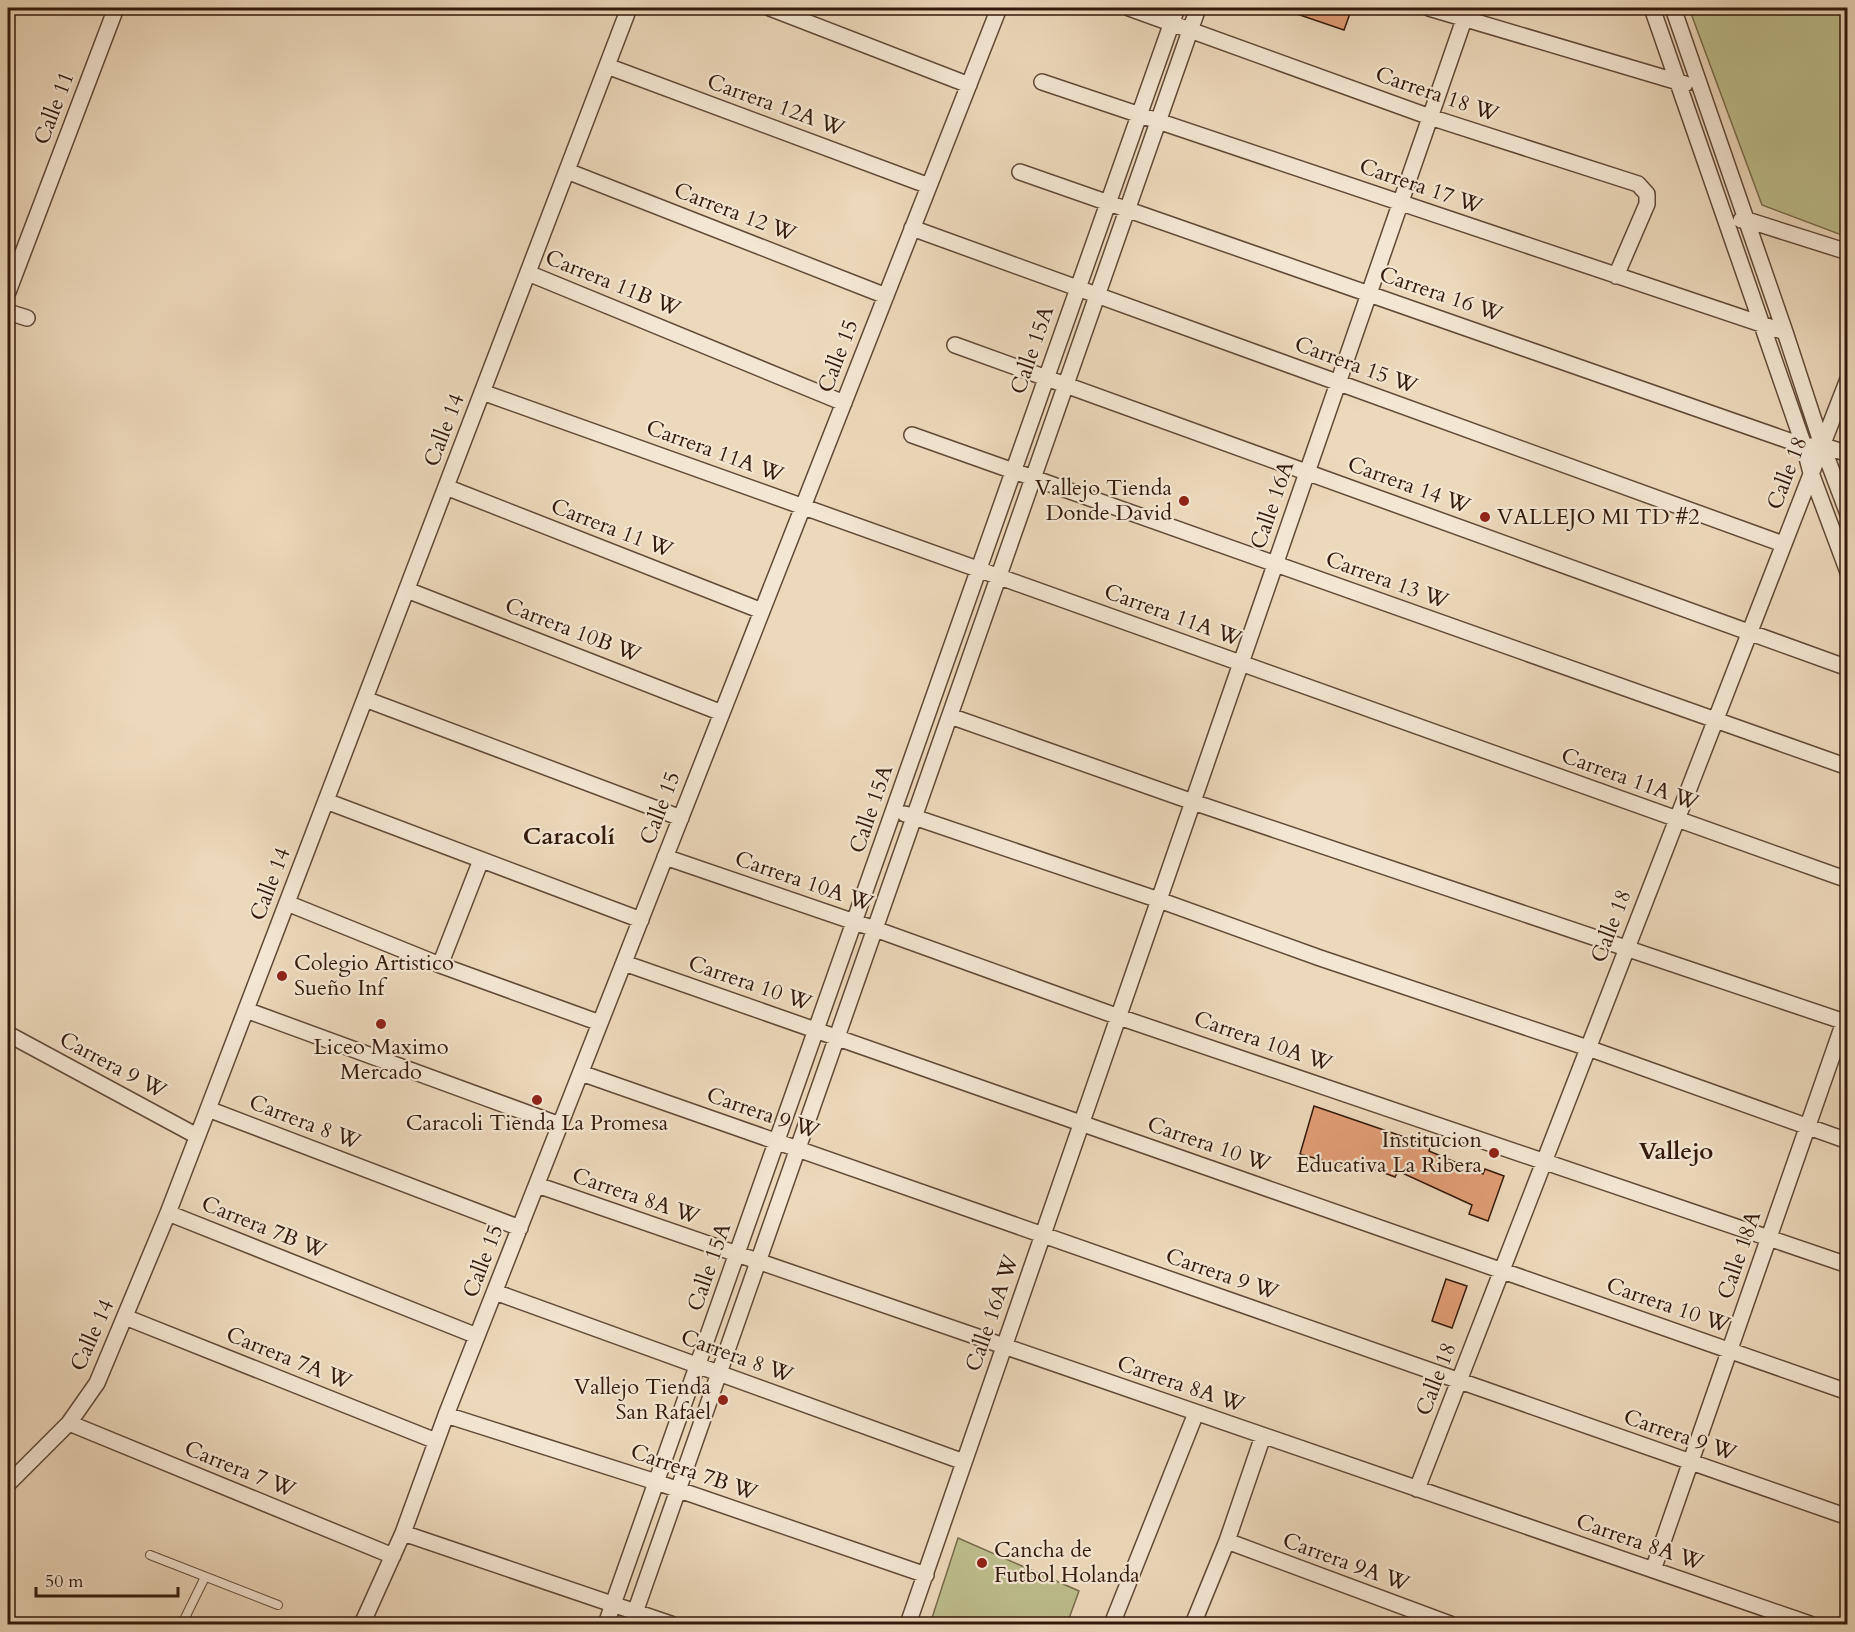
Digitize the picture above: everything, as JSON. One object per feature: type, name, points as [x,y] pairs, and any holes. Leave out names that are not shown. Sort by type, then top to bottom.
[{"type":"street","name":"Calle 11","points":[[8,292],[116,8]]},
{"type":"street","name":"Carrera 11B W","points":[[629,8],[528,273],[844,403]]},
{"type":"street","points":[[770,8],[969,85]]},
{"type":"street","name":"Calle 15","points":[[362,1624],[403,1533],[446,1415],[999,8]]},
{"type":"street","name":"Carrera 18 W","points":[[1129,8],[1430,117],[1638,184],[1647,194],[1647,204],[1616,276]]},
{"type":"street","name":"Calle 15A","points":[[606,1624],[1177,8]]},
{"type":"street","name":"Calle 15A","points":[[633,1618],[1198,8]]},
{"type":"street","points":[[1429,8],[1466,13],[1701,88]]},
{"type":"street","points":[[1652,8],[1804,446],[1811,472],[1848,572]]},
{"type":"street","points":[[1673,8],[1822,445],[1848,514]]},
{"type":"street","name":"Calle 16A","points":[[1119,1017],[1466,13]]},
{"type":"street","name":"Carrera 12A W","points":[[607,66],[929,186]]},
{"type":"street","name":"Carrera 17 W","points":[[1042,82],[1785,332]]},
{"type":"street","name":"Carrera 12 W","points":[[567,171],[886,296]]},
{"type":"street","name":"Carrera 16 W","points":[[1020,172],[1804,446],[1822,445],[1848,454]]},
{"type":"street","points":[[1725,220],[1747,220],[1848,252]]},
{"type":"street","name":"Carrera 15 W","points":[[912,228],[1784,544]]},
{"type":"street","name":"Calle 14","points":[[8,1484],[69,1423],[97,1383],[168,1213],[528,273]]},
{"type":"street","points":[[8,312],[27,318]]},
{"type":"street","name":"Carrera 14 W","points":[[955,345],[1848,668]]},
{"type":"street","name":"Calle 18","points":[[1417,1489],[1848,379]]},
{"type":"street","name":"Carrera 11A W","points":[[482,392],[1848,880]]},
{"type":"street","name":"Carrera 13 W","points":[[912,435],[1848,768]]},
{"type":"street","name":"Carrera 11 W","points":[[446,487],[762,611]]},
{"type":"street","name":"Carrera 10B W","points":[[407,590],[722,713]]},
{"type":"street","points":[[938,686],[958,693]]},
{"type":"street","points":[[365,699],[681,818]]},
{"type":"street","points":[[950,716],[1193,802],[1846,1023]]},
{"type":"street","points":[[326,801],[640,920]]},
{"type":"street","points":[[894,810],[1159,900],[1320,958],[1588,1048],[1848,1141]]},
{"type":"street","name":"Carrera 10A W","points":[[665,857],[875,929],[1119,1017],[1848,1265]]},
{"type":"street","points":[[440,965],[481,860]]},
{"type":"street","points":[[287,903],[440,965],[600,1023]]},
{"type":"street","name":"Carrera 10 W","points":[[624,963],[1848,1392]]},
{"type":"street","points":[[246,1010],[560,1125]]},
{"type":"street","name":"Calle 16A W","points":[[908,1624],[1119,1017]]},
{"type":"street","name":"Calle 18A","points":[[1653,1570],[1846,1023]]},
{"type":"street","name":"Carrera 9 W","points":[[8,1034],[197,1136]]},
{"type":"street","name":"Carrera 9 W","points":[[581,1073],[1848,1517]]},
{"type":"street","name":"Carrera 8 W","points":[[208,1109],[520,1228]]},
{"type":"street","name":"Carrera 8A W","points":[[537,1185],[1810,1624]]},
{"type":"street","name":"Carrera 7B W","points":[[168,1213],[477,1336]]},
{"type":"street","name":"Carrera 8 W","points":[[495,1292],[964,1462]]},
{"type":"street","name":"Carrera 7A W","points":[[125,1317],[436,1441]]},
{"type":"street","points":[[1112,1624],[1196,1413]]},
{"type":"street","name":"Carrera 7B W","points":[[446,1415],[656,1482],[926,1575]]},
{"type":"street","name":"Carrera 7 W","points":[[69,1423],[393,1556]]},
{"type":"street","points":[[1193,1624],[1227,1541],[1263,1436]]},
{"type":"street","points":[[403,1533],[613,1605],[633,1618],[671,1624]]},
{"type":"street","name":"Carrera 9A W","points":[[1227,1541],[1421,1619],[1450,1624]]},
{"type":"lane","points":[[150,1556],[278,1605]]},
{"type":"lane","points":[[182,1624],[205,1577]]},
{"type":"green space","points":[[1689,8],[1847,8],[1847,237],[1762,205]]},
{"type":"green space","name":"Cancha de Futbol Holanda","points":[[958,1538],[1079,1591],[1067,1624],[930,1624]]},
{"type":"building","points":[[1285,8],[1352,8],[1344,30],[1285,10]]},
{"type":"building","points":[[1314,1106],[1413,1140],[1430,1148],[1429,1151],[1483,1174],[1485,1169],[1504,1176],[1488,1221],[1469,1214],[1472,1205],[1398,1171],[1395,1177],[1358,1163],[1356,1170],[1300,1154]]},
{"type":"building","points":[[1446,1279],[1467,1286],[1452,1328],[1432,1321]]},
{"type":"place","name":"Vallejo Tienda Donde David","points":[[1184,501]]},
{"type":"place","name":"VALLEJO MI TD #2","points":[[1485,517]]},
{"type":"place","name":"Colegio Artistico Sueño Inf","points":[[282,976]]},
{"type":"place","name":"Liceo Maximo Mercado","points":[[381,1024]]},
{"type":"place","name":"Caracoli Tienda La Promesa","points":[[537,1100]]},
{"type":"place","name":"Institucion Educativa La Ribera","points":[[1494,1153]]},
{"type":"place","name":"Vallejo Tienda San Rafael","points":[[723,1400]]},
{"type":"place","name":"Cancha de Futbol Holanda","points":[[982,1563]]},
{"type":"district","name":"Caracolí","points":[[569,836]]},
{"type":"district","name":"Vallejo","points":[[1676,1151]]}]
